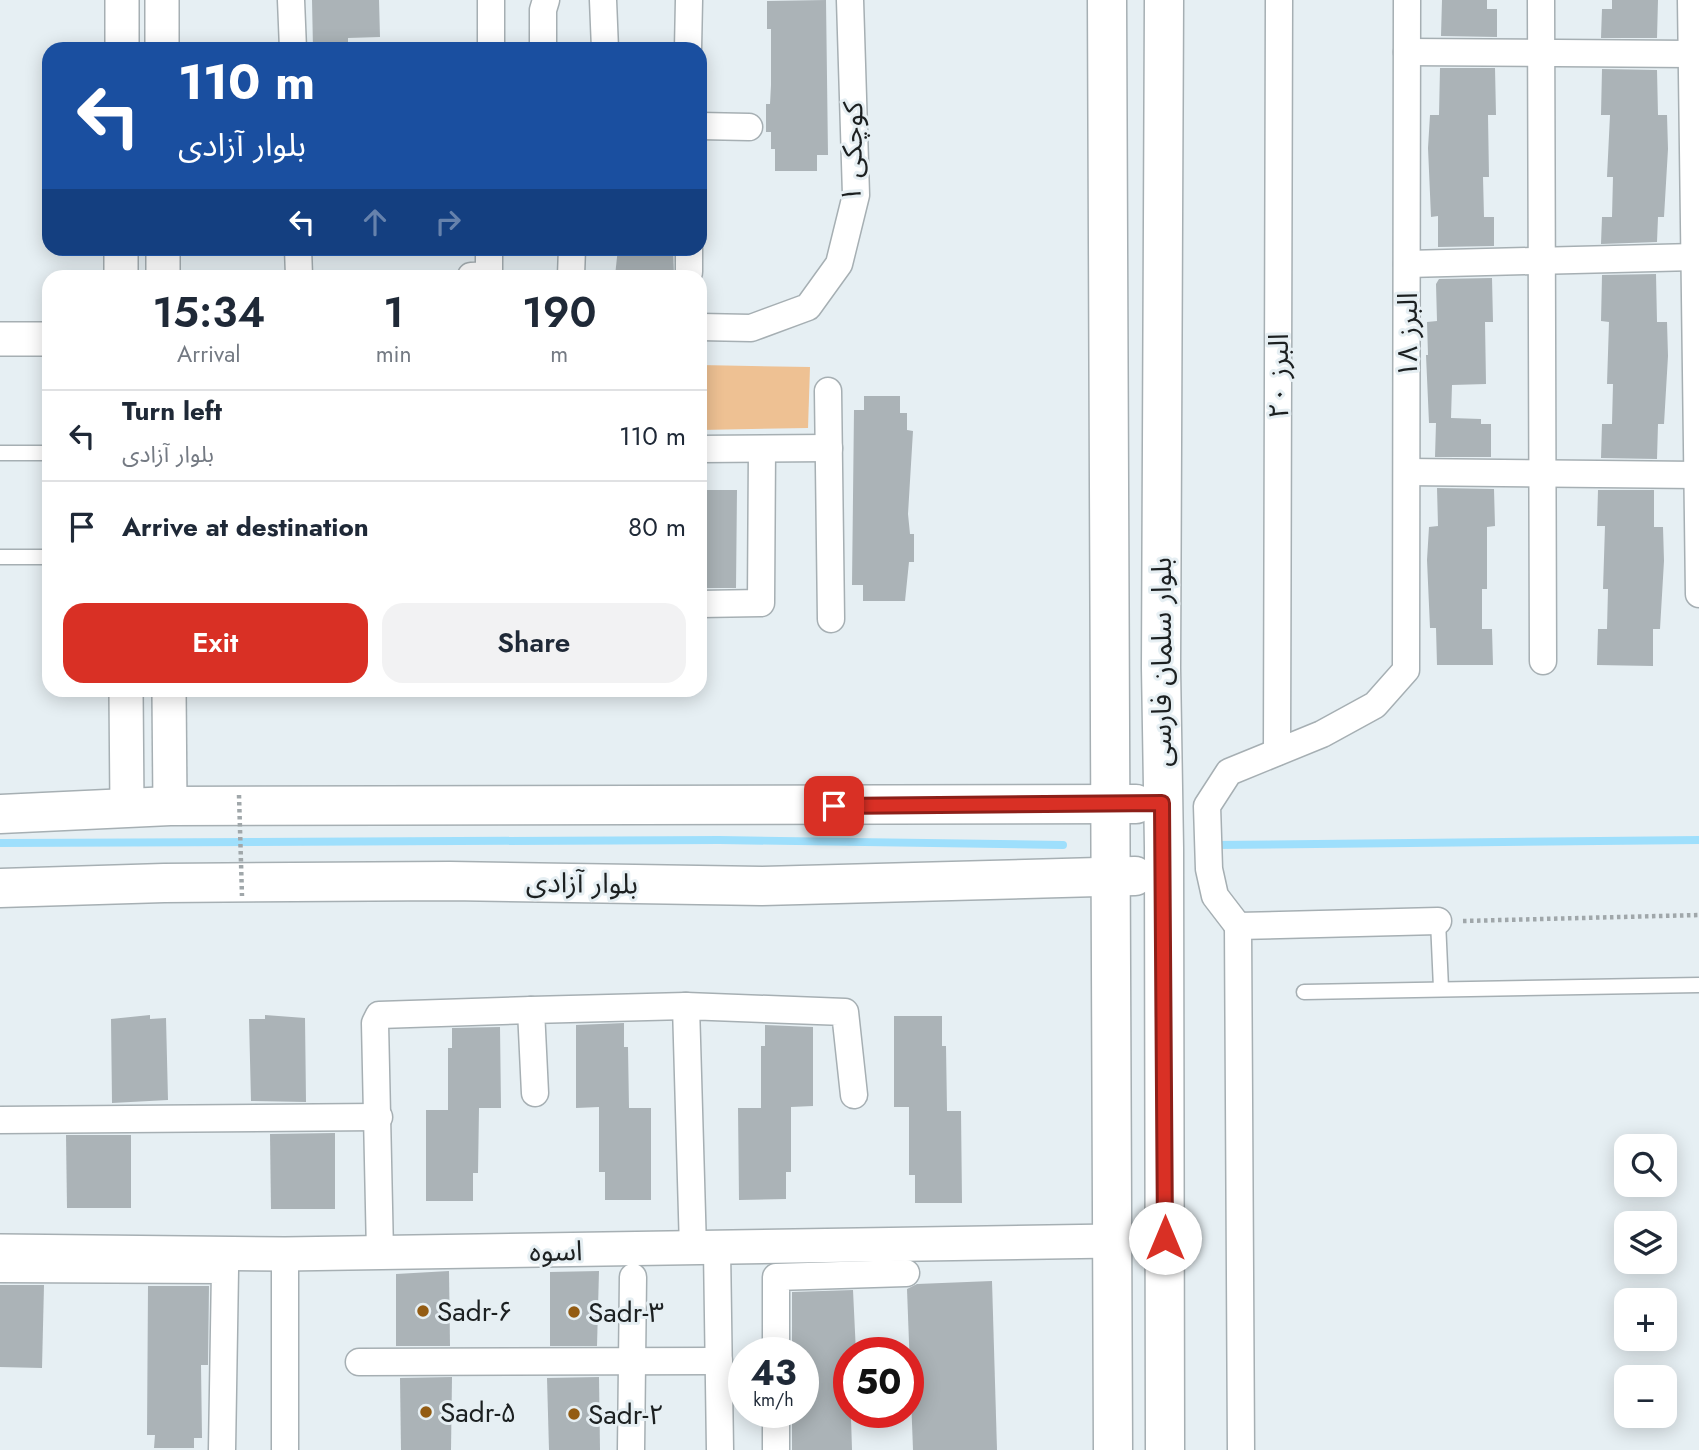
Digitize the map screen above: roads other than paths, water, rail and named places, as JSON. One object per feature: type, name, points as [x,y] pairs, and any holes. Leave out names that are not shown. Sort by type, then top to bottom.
[{"type":"main road","name":"بلوار سلمان فارسی","points":[[1107,0],[1113,1450]]},
{"type":"main road","name":"بلوار سلمان فارسی","points":[[1164,0],[1161,668],[1165,874],[1165,1450]]},
{"type":"main road","points":[[1108,670],[1161,668]]},
{"type":"main road","points":[[0,814],[170,806],[1111,806],[1162,803]]},
{"type":"main road","name":"بلوار آزادی","points":[[0,888],[164,883],[450,881],[762,886],[1165,874]]},
{"type":"main road","points":[[1113,1000],[1165,999]]},
{"type":"street","points":[[122,0],[122,42]]},
{"type":"street","points":[[162,0],[162,42]]},
{"type":"street","points":[[291,0],[292,42]]},
{"type":"street","points":[[491,0],[491,42]]},
{"type":"street","points":[[543,42],[543,10],[546,0]]},
{"type":"street","points":[[603,0],[605,42]]},
{"type":"street","points":[[688,42],[689,0]]},
{"type":"street","name":"کوچکی ۱","points":[[707,327],[751,328],[808,307],[839,264],[856,195],[850,0]]},
{"type":"street","name":"البرز ۲۰","points":[[1277,752],[1279,0]]},
{"type":"street","name":"البرز ۱۸","points":[[1277,752],[1322,734],[1375,705],[1406,670],[1407,0]]},
{"type":"street","points":[[1541,0],[1543,661]]},
{"type":"street","points":[[1691,0],[1699,594]]},
{"type":"street","points":[[1407,52],[1692,54]]},
{"type":"street","points":[[707,127],[749,127]]},
{"type":"street","points":[[1407,264],[1695,257]]},
{"type":"street","points":[[0,339],[42,339]]},
{"type":"street","points":[[828,391],[831,619]]},
{"type":"street","points":[[707,449],[829,448]]},
{"type":"street","points":[[707,604],[761,603],[762,449]]},
{"type":"street","points":[[1407,472],[1698,475]]},
{"type":"street","points":[[126,697],[127,807]]},
{"type":"street","points":[[169,697],[170,806]]},
{"type":"street","points":[[126,738],[136,746],[148,749],[160,745],[169,736]]},
{"type":"street","points":[[1241,1450],[1238,926],[1215,896],[1209,869],[1207,806],[1229,772],[1277,752]]},
{"type":"street","points":[[1238,926],[1438,922]]},
{"type":"street","points":[[686,1006],[705,1249],[719,1361],[720,1450]]},
{"type":"street","points":[[380,1253],[375,1023],[379,1015],[686,1006],[845,1012],[854,1095]]},
{"type":"street","points":[[531,1010],[535,1093]]},
{"type":"street","points":[[0,1120],[379,1117]]},
{"type":"street","name":"اسوه","points":[[0,1251],[285,1254],[1112,1241]]},
{"type":"street","points":[[285,1254],[285,1450]]},
{"type":"street","points":[[0,1269],[226,1270],[222,1450]]},
{"type":"street","points":[[776,1337],[776,1277],[906,1273]]},
{"type":"street","points":[[631,1450],[633,1277]]},
{"type":"street","points":[[359,1362],[719,1361]]},
{"type":"street","points":[[776,1428],[776,1450]]},
{"type":"lane","points":[[0,453],[42,453]]},
{"type":"lane","points":[[0,556],[42,557]]},
{"type":"lane","points":[[1438,922],[1440,988]]},
{"type":"lane","points":[[1304,992],[1699,985]]},
{"type":"waterway","points":[[0,843],[719,840],[1063,845]]},
{"type":"waterway","points":[[1213,845],[1699,840]]},
{"type":"place","name":"Sadr-۶","points":[[423,1311]]},
{"type":"place","name":"Sadr-۳","points":[[574,1312]]},
{"type":"place","name":"Sadr-۵","points":[[426,1412]]},
{"type":"place","name":"Sadr-۲","points":[[574,1414]]}]
